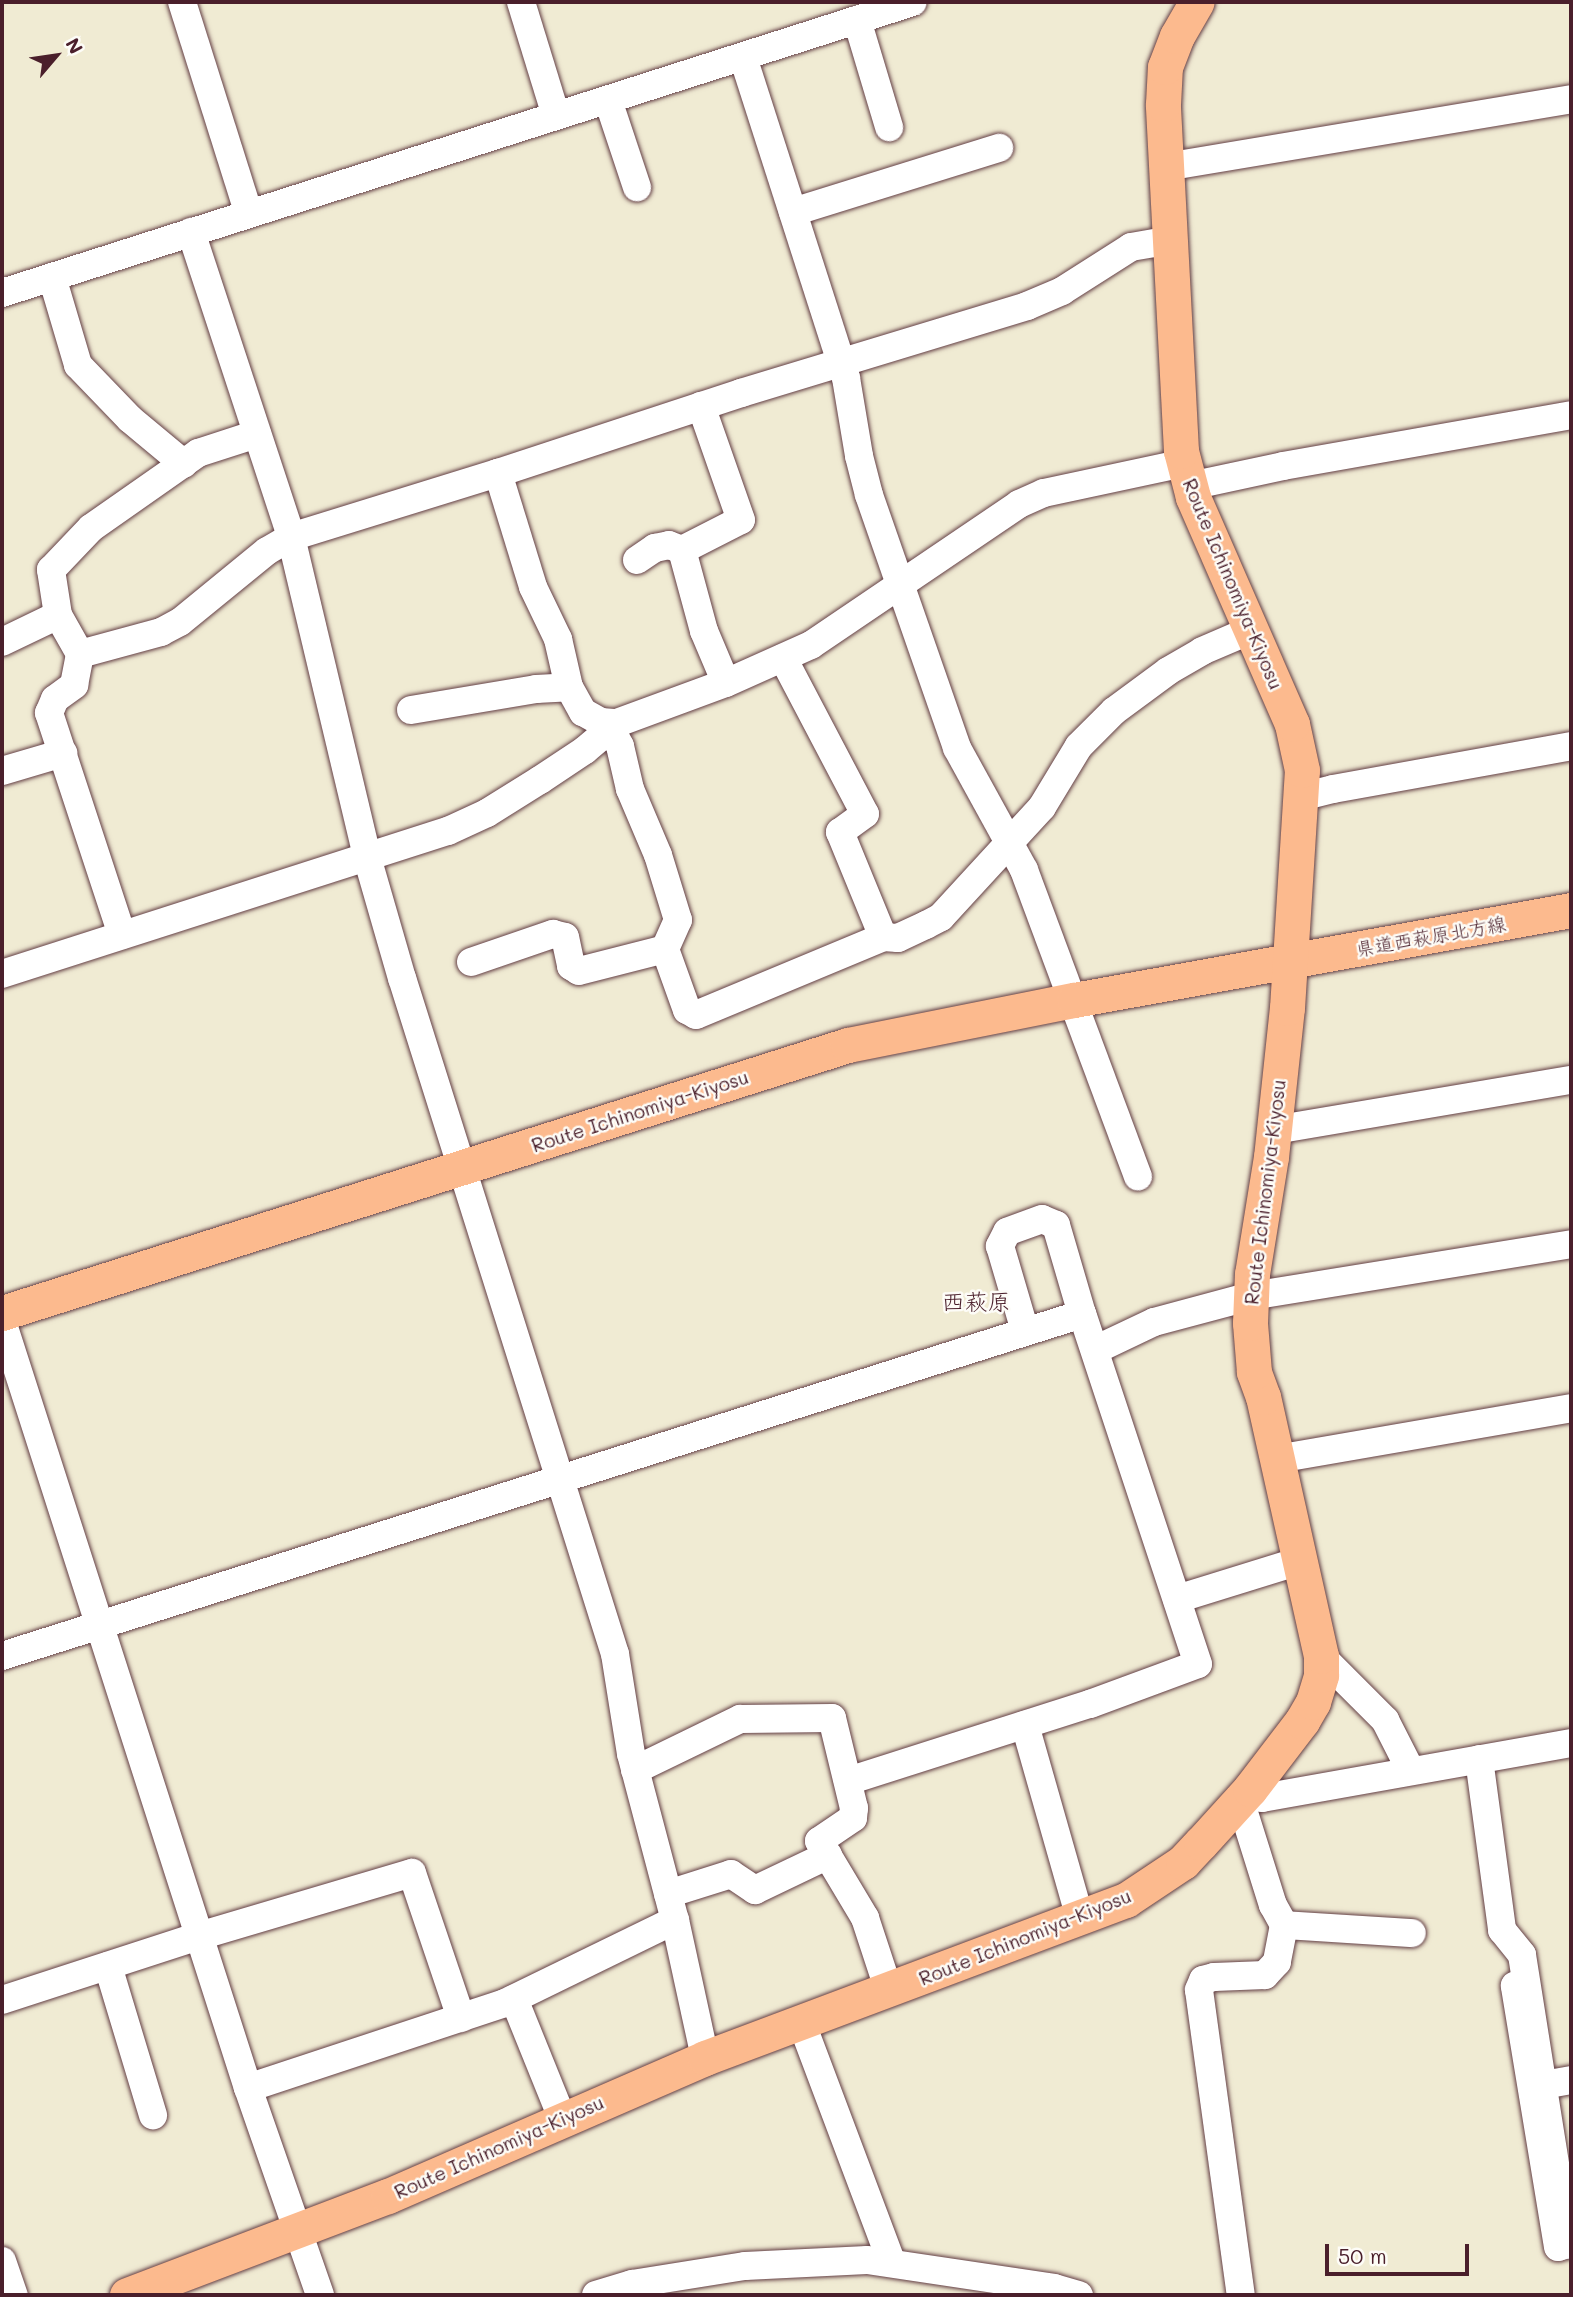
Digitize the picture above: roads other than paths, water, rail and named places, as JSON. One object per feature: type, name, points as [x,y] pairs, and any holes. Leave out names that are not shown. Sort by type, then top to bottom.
[{"type":"main road","name":"Route Ichinomiya-Kiyosu","points":[[127,2295],[300,2232],[705,2058],[802,2024],[1126,1900],[1183,1862],[1245,1795],[1290,1738],[1313,1702],[1321,1675],[1321,1656],[1263,1397],[1254,1372],[1251,1296],[1274,1130],[1291,962],[1302,769],[1292,724],[1187,474],[1177,387],[1163,104],[1165,67],[1177,36],[1197,2]]},
{"type":"main road","name":"県道西萩原北方線","points":[[1291,962],[1571,910]]},
{"type":"main road","name":"Route Ichinomiya-Kiyosu","points":[[2,1313],[848,1045],[1074,1000],[1291,962]]},
{"type":"street","points":[[182,2],[250,214]]},
{"type":"street","points":[[521,2],[556,116]]},
{"type":"street","points":[[2,292],[743,57],[862,13],[913,2]]},
{"type":"street","points":[[862,13],[890,127]]},
{"type":"street","points":[[743,57],[842,365],[859,456],[957,748],[1010,840],[1074,1000],[1138,1176]]},
{"type":"street","points":[[1166,167],[1571,99]]},
{"type":"street","points":[[608,100],[637,187]]},
{"type":"street","points":[[793,212],[999,148]]},
{"type":"street","points":[[191,232],[291,537],[367,856],[402,978],[464,1167],[615,1654],[635,1770],[672,1907],[705,2058]]},
{"type":"street","points":[[80,654],[161,632],[180,621],[267,551],[291,537],[701,406],[842,365],[1027,306],[1062,291],[1131,247],[1171,240]]},
{"type":"street","points":[[52,276],[78,365],[130,419],[184,464]]},
{"type":"street","points":[[637,560],[655,548],[670,545],[682,550],[741,520],[701,406]]},
{"type":"street","points":[[2,974],[448,831],[486,813],[585,750],[614,726],[726,683],[811,645],[902,586],[1019,504],[1044,493],[1187,474],[1283,466],[1571,415]]},
{"type":"street","points":[[122,935],[49,713],[55,699],[75,685],[80,654],[58,615],[51,570],[92,528],[198,453],[257,434]]},
{"type":"street","points":[[498,473],[533,587],[558,639],[569,687],[583,712],[614,726]]},
{"type":"street","points":[[682,550],[704,631],[726,683]]},
{"type":"street","points":[[2,642],[58,615]]},
{"type":"street","points":[[614,726],[629,789],[658,855],[678,920],[665,949],[687,1010],[696,1016],[883,937],[898,938],[940,917],[1042,807],[1079,746],[1114,711],[1179,664],[1251,630]]},
{"type":"street","points":[[783,658],[865,814],[840,832],[883,937]]},
{"type":"street","points":[[411,710],[536,689],[569,687]]},
{"type":"street","points":[[1301,797],[1571,746]]},
{"type":"street","points":[[2,771],[63,753]]},
{"type":"street","points":[[471,962],[553,934],[565,937],[571,966],[579,971],[665,949]]},
{"type":"street","points":[[1274,1130],[1571,1080]]},
{"type":"street","points":[[848,1781],[1025,1725],[1198,1664],[1082,1314],[1056,1225],[1042,1219],[1007,1231],[1000,1246],[1025,1331]]},
{"type":"street","points":[[1095,1350],[1154,1322],[1251,1296],[1571,1244]]},
{"type":"street","points":[[2,1656],[1082,1314]]},
{"type":"street","points":[[2,1321],[248,2088],[320,2295]]},
{"type":"street","points":[[1277,1459],[1571,1408]]},
{"type":"street","points":[[1177,1599],[1300,1561]]},
{"type":"street","points":[[1321,1656],[1385,1720],[1410,1771]]},
{"type":"street","points":[[635,1770],[740,1718],[832,1718],[848,1781],[853,1818],[819,1841],[865,1918],[889,1991]]},
{"type":"street","points":[[1025,1725],[1080,1918]]},
{"type":"street","points":[[1241,2295],[1199,1990],[1203,1979],[1265,1975],[1277,1962],[1284,1925],[1273,1905],[1245,1795],[1262,1798],[1571,1743]]},
{"type":"street","points":[[1479,1759],[1502,1930],[1522,1955],[1537,2086],[1571,2080]]},
{"type":"street","points":[[248,2088],[514,1999],[732,1874],[755,1891],[828,1855]]},
{"type":"street","points":[[2,2000],[199,1936],[412,1873],[461,2018]]},
{"type":"street","points":[[1284,1925],[1412,1933]]},
{"type":"street","points":[[108,1966],[153,2115]]},
{"type":"street","points":[[514,1999],[564,2120]]},
{"type":"street","points":[[802,2024],[892,2263]]},
{"type":"street","points":[[596,2295],[632,2284],[745,2266],[867,2260],[1054,2288],[1079,2295]]},
{"type":"street","points":[[2,2261],[14,2295]]},
{"type":"district","name":"西萩原","points":[[976,1301]]}]
